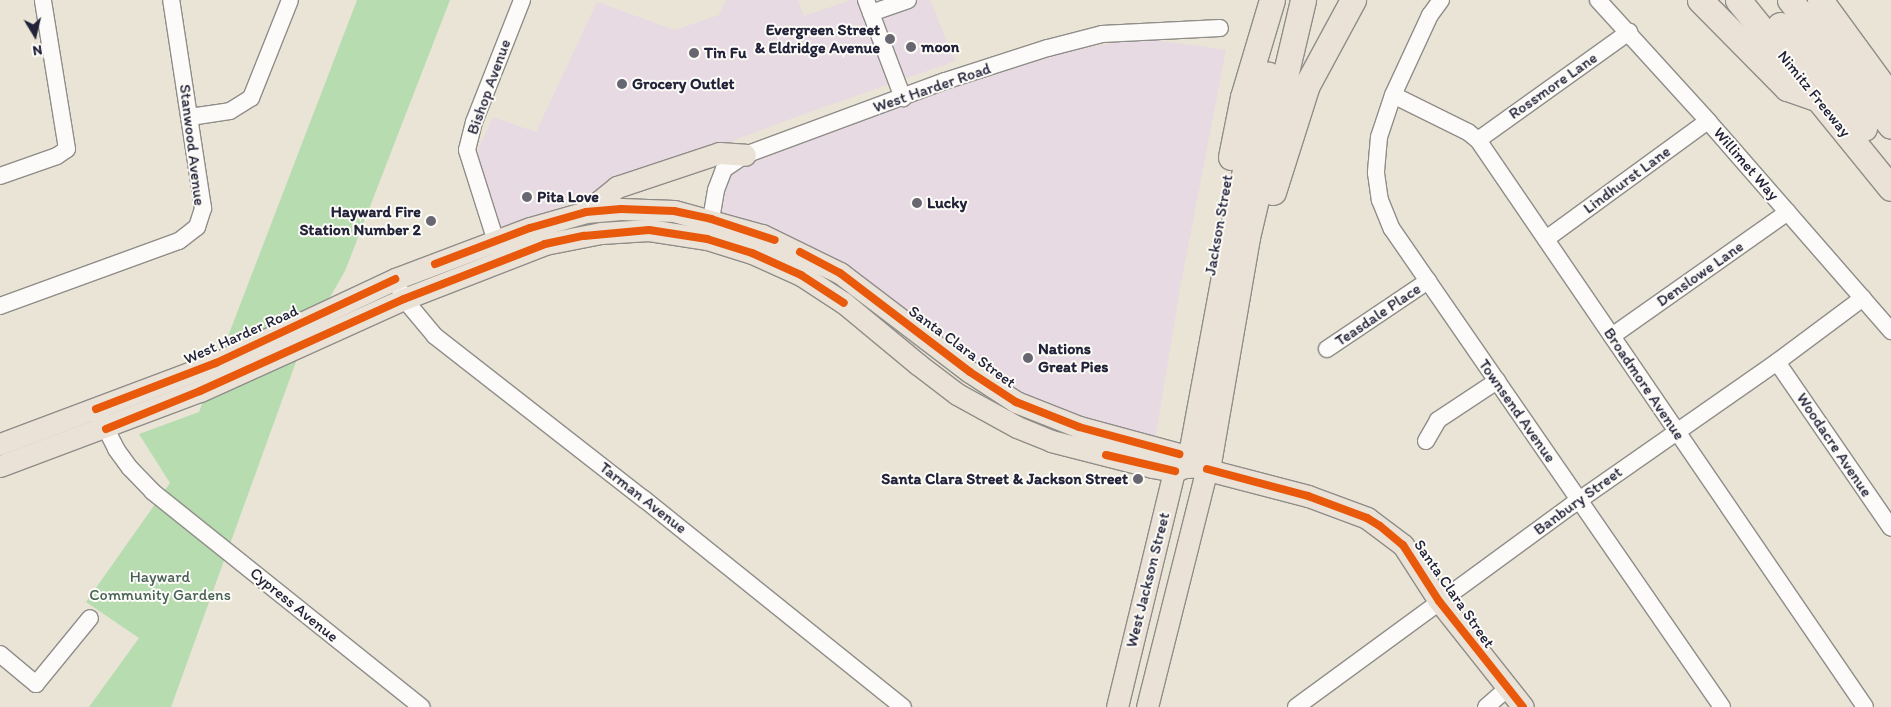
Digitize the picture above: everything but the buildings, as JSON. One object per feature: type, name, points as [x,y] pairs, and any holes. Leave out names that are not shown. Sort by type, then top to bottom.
[{"type":"highway","name":"Jackson Street","points":[[1187,465],[1243,97],[1272,0]]},
{"type":"highway","points":[[1247,249],[1258,240],[1307,84],[1354,0]]},
{"type":"highway","points":[[1700,0],[1786,88],[1816,98]]},
{"type":"highway","name":"Nimitz Freeway","points":[[1738,0],[1891,188]]},
{"type":"highway","points":[[1760,0],[1891,162]]},
{"type":"highway","points":[[1790,0],[1891,126]]},
{"type":"highway","points":[[1820,0],[1891,97]]},
{"type":"highway","name":"Jackson Street","points":[[1187,465],[1247,249],[1247,237],[1300,4]]},
{"type":"highway","points":[[1187,465],[1238,200],[1300,4]]},
{"type":"main road","points":[[586,212],[617,187],[719,153],[745,155]]},
{"type":"main road","name":"Santa Clara Street","points":[[499,250],[530,228],[586,212],[648,209],[674,211],[709,229]]},
{"type":"main road","name":"Santa Clara Street","points":[[499,250],[545,244],[600,233],[649,230],[709,229],[762,235],[840,273],[970,372],[1016,402],[1079,427],[1187,465],[1308,496],[1367,518],[1403,545],[1439,601],[1523,707]]},
{"type":"main road","name":"West Harder Road","points":[[0,444],[216,363],[395,279],[458,266],[499,250]]},
{"type":"main road","name":"West Harder Road","points":[[0,464],[106,428],[200,392],[404,299],[458,266]]},
{"type":"main road","name":"West Jackson Street","points":[[1117,707],[1187,465]]},
{"type":"main road","name":"West Jackson Street","points":[[1147,707],[1187,465]]},
{"type":"street","points":[[0,176],[57,156],[67,150],[43,0]]},
{"type":"street","name":"Stanwood Avenue","points":[[0,306],[178,241],[197,227],[203,208],[171,0]]},
{"type":"street","points":[[190,117],[230,111],[251,98],[290,0]]},
{"type":"street","name":"Bishop Avenue","points":[[499,250],[467,150],[474,122],[522,0]]},
{"type":"street","points":[[903,98],[869,6],[908,0]]},
{"type":"street","points":[[1393,95],[1430,14],[1441,0]]},
{"type":"street","name":"Willimet Way","points":[[1598,0],[1708,121],[1891,331]]},
{"type":"street","name":"West Harder Road","points":[[709,229],[716,190],[724,169],[745,155],[1040,51],[1102,34],[1220,28]]},
{"type":"street","name":"Rossmore Lane","points":[[1478,140],[1629,32]]},
{"type":"street","name":"Broadmore Avenue","points":[[1393,95],[1468,132],[1478,140],[1865,707]]},
{"type":"street","name":"Townsend Avenue","points":[[1393,95],[1379,137],[1376,172],[1380,200],[1392,229],[1722,707]]},
{"type":"street","name":"Lindhurst Lane","points":[[1546,239],[1708,121]]},
{"type":"street","name":"Denslowe Lane","points":[[1612,336],[1788,212]]},
{"type":"street","name":"Tarman Avenue","points":[[395,279],[404,299],[436,336],[637,493],[903,707]]},
{"type":"street","name":"Teasdale Place","points":[[1327,349],[1428,281]]},
{"type":"street","name":"Banbury Street","points":[[1296,707],[1579,500],[1777,362],[1863,298]]},
{"type":"street","name":"Woodacre Avenue","points":[[1777,362],[1891,528]]},
{"type":"street","points":[[1426,441],[1438,420],[1497,382]]},
{"type":"street","name":"Cypress Avenue","points":[[96,409],[130,468],[153,492],[421,707]]},
{"type":"street","points":[[0,654],[36,684],[90,618]]},
{"type":"street","points":[[1486,707],[1507,689]]},
{"type":"shaded area","points":[[726,0],[798,0],[804,16],[851,0],[930,0],[955,61],[793,118],[502,229],[475,156],[493,117],[536,132],[597,2],[675,30],[719,15]]},
{"type":"shaded area","points":[[1141,38],[1226,50],[1180,288],[1155,440],[1059,410],[980,373],[856,276],[720,216],[729,178],[747,160],[1045,55]]},
{"type":"green space","name":"Hayward Community Gardens","points":[[357,0],[450,0],[345,271],[303,344],[171,707],[89,707],[139,638],[86,602],[170,483],[139,434],[199,412]]},
{"type":"cycle path","points":[[435,264],[530,228],[586,212],[621,209],[674,211],[711,219],[775,240]]},
{"type":"cycle path","points":[[106,429],[200,391],[404,299],[545,244],[584,236],[649,230],[707,239],[752,253],[801,275],[844,303]]},
{"type":"cycle path","points":[[800,252],[840,273],[970,372],[1016,402],[1079,427],[1179,454]]},
{"type":"cycle path","points":[[96,409],[216,363],[395,279]]},
{"type":"cycle path","points":[[1106,455],[1175,471]]},
{"type":"cycle path","points":[[1207,469],[1308,496],[1367,518],[1380,526],[1403,545],[1439,601],[1523,707]]},
{"type":"place","name":"Evergreen Street & Eldridge Avenue","points":[[890,39]]},
{"type":"place","name":"moon","points":[[911,47]]},
{"type":"place","name":"Tin Fu","points":[[694,53]]},
{"type":"place","name":"Grocery Outlet","points":[[622,84]]},
{"type":"place","name":"Pita Love","points":[[527,197]]},
{"type":"place","name":"Lucky","points":[[917,203]]},
{"type":"place","name":"Hayward Fire Station Number 2","points":[[431,221]]},
{"type":"place","name":"Nations Great Pies","points":[[1028,358]]},
{"type":"place","name":"Santa Clara Street & Jackson Street","points":[[1138,479]]}]
